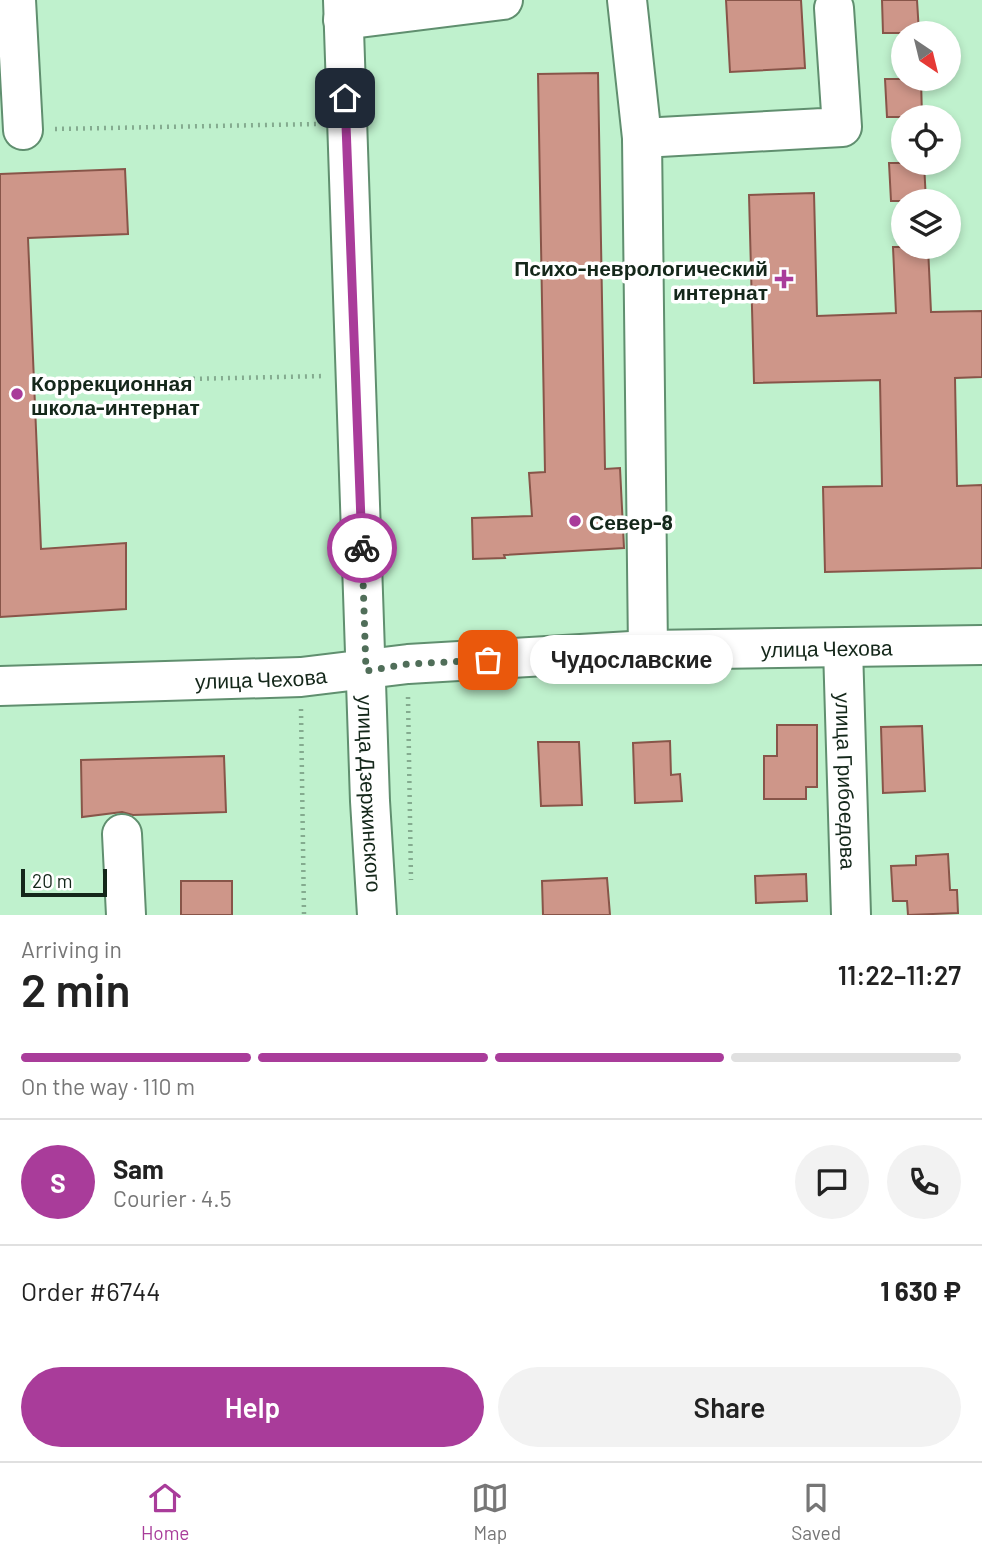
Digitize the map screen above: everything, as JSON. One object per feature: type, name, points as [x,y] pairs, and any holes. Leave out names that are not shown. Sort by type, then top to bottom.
[{"type":"street","points":[[16,0],[23,130]]},
{"type":"street","points":[[343,10],[503,0]]},
{"type":"street","points":[[627,0],[642,138],[648,650]]},
{"type":"street","points":[[642,138],[842,127],[834,8]]},
{"type":"street","name":"улица Дзержинского","points":[[343,10],[345,124],[377,915]]},
{"type":"street","name":"улица Чехова","points":[[0,686],[301,677],[408,664],[648,650],[982,645]]},
{"type":"street","name":"улица Грибоедова","points":[[843,648],[851,915]]},
{"type":"street","points":[[122,834],[126,915]]},
{"type":"path","points":[[23,130],[345,124]]},
{"type":"path","points":[[95,381],[357,375]]},
{"type":"path","points":[[408,664],[411,887]]},
{"type":"path","points":[[301,677],[304,915]]},
{"type":"building","points":[[726,0],[801,0],[805,68],[730,72]]},
{"type":"building","points":[[882,0],[917,0],[918,21],[891,21],[891,33],[883,33]]},
{"type":"building","points":[[598,73],[605,469],[620,468],[624,548],[473,559],[472,518],[532,516],[529,473],[545,472],[538,74]]},
{"type":"building","points":[[885,79],[891,79],[891,91],[921,91],[922,105],[891,105],[891,117],[887,117]]},
{"type":"building","points":[[889,163],[891,175],[925,175],[925,189],[891,189],[891,201]]},
{"type":"building","name":"Коррекционная школа-интернат","points":[[125,169],[128,234],[28,238],[41,549],[126,543],[126,609],[0,617],[0,174]]},
{"type":"building","name":"Психо-неврологический интернат","points":[[814,193],[817,316],[896,313],[894,259],[929,259],[931,312],[982,311],[982,377],[955,378],[957,486],[982,485],[982,568],[825,572],[823,487],[882,486],[880,380],[754,383],[749,195]]},
{"type":"building","points":[[777,725],[817,725],[817,787],[806,787],[806,799],[764,799],[764,756],[777,756]]},
{"type":"building","points":[[922,726],[925,791],[883,793],[881,727]]},
{"type":"building","points":[[670,741],[671,775],[680,774],[682,801],[635,803],[633,743]]},
{"type":"building","points":[[538,742],[579,742],[582,805],[541,806]]},
{"type":"building","points":[[224,756],[226,812],[133,815],[122,812],[82,817],[81,760]]},
{"type":"building","points":[[948,854],[950,890],[957,890],[958,913],[908,915],[907,901],[893,901],[891,866],[916,865],[916,856]]},
{"type":"building","points":[[806,874],[807,901],[756,903],[755,876]]},
{"type":"building","points":[[607,878],[610,915],[543,915],[542,881]]},
{"type":"building","points":[[181,881],[232,881],[232,915],[181,915]]},
{"type":"way so far","points":[[362,548],[366,671],[408,664],[488,660]]},
{"type":"place","name":"Психо-неврологический интернат","points":[[784,279]]},
{"type":"place","name":"Коррекционная школа-интернат","points":[[17,394]]},
{"type":"place","name":"Север-8","points":[[575,521]]},
{"type":"place","name":"Чудославские","points":[[488,660]]},
{"type":"route","points":[[345,98],[362,548]]}]
